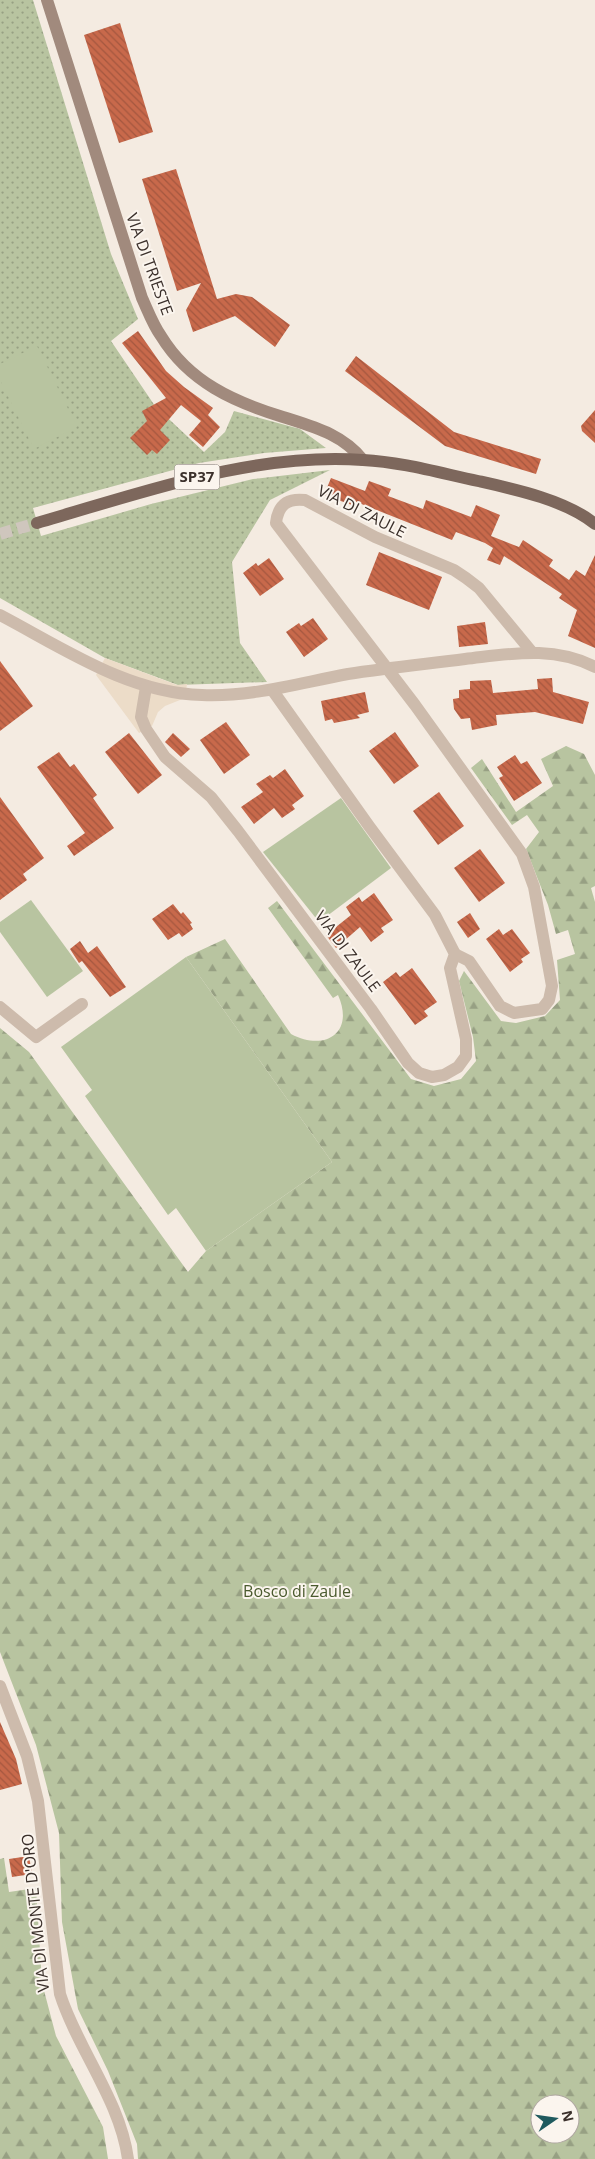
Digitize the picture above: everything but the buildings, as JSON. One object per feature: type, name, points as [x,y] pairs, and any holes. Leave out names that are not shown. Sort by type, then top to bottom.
[{"type":"main road","name":"SP37","points":[[37,522],[199,477],[240,468],[322,460],[363,460],[402,464],[503,486],[563,506],[595,524]]},
{"type":"street","name":"VIA DI TRIESTE","points":[[47,0],[142,298],[161,337],[186,366],[214,390],[264,411],[329,432],[353,447],[363,460]]},
{"type":"street","name":"VIA DI ZAULE","points":[[273,691],[435,915],[455,954],[469,961],[500,1006],[514,1013],[542,1009],[549,1000],[552,986],[534,887],[522,854],[415,704],[386,669],[276,523],[277,512],[284,503],[295,499],[305,500],[375,537],[454,570],[479,588],[531,651]]},
{"type":"street","points":[[0,614],[107,672],[146,687],[201,696],[238,695],[273,691],[323,679],[386,669],[531,651],[562,655],[595,666]]},
{"type":"street","name":"VIA DI ZAULE","points":[[146,687],[141,717],[146,729],[165,756],[211,797],[238,831],[371,1009],[408,1063],[419,1073],[432,1077],[444,1075],[458,1067],[466,1056],[466,1039],[450,968],[455,954]]},
{"type":"street","points":[[0,1007],[36,1037],[82,1004]]},
{"type":"street","name":"VIA DI MONTE D'ORO","points":[[0,1686],[27,1756],[38,1801],[60,1994],[69,2020],[114,2111],[126,2141],[128,2159]]},
{"type":"green space","points":[[0,0],[33,0],[111,254],[138,319],[111,341],[155,406],[204,452],[225,432],[234,411],[300,429],[326,448],[264,453],[199,463],[33,508],[41,536],[151,504],[253,479],[330,470],[270,500],[232,562],[240,643],[267,682],[178,685],[105,658],[0,598]]},
{"type":"green space","points":[[37,346],[77,427],[34,449],[0,380],[0,364]]},
{"type":"green space","name":"Bosco di Zaule","points":[[566,746],[584,754],[595,775],[595,886],[591,888],[595,902],[595,2159],[138,2159],[137,2144],[108,2071],[78,2009],[62,1922],[59,1833],[36,1745],[0,1652],[0,1028],[29,1052],[188,1272],[206,1251],[332,1162],[186,957],[225,939],[291,1034],[315,1041],[325,1040],[334,1036],[340,1029],[343,1020],[338,995],[333,998],[268,908],[277,901],[411,1079],[434,1086],[461,1079],[476,1061],[473,1037],[459,981],[464,971],[501,1021],[516,1023],[545,1016],[560,1000],[557,960],[575,954],[568,930],[556,934],[548,905],[526,849],[539,832],[527,815],[512,825],[471,768],[482,759],[516,812],[553,786],[541,759]]},
{"type":"green space","points":[[341,798],[391,868],[319,922],[263,852]]},
{"type":"green space","points":[[31,900],[83,971],[47,997],[0,932],[0,922]]},
{"type":"green space","points":[[186,957],[332,1162],[206,1251],[176,1208],[168,1215],[85,1096],[92,1090],[61,1047]]},
{"type":"green space","points":[[4,1858],[9,1892],[36,1888],[42,1983],[56,2036],[103,2127],[108,2159],[0,2159],[0,1859]]},
{"type":"shaded area","points":[[105,658],[177,685],[187,684],[185,698],[165,706],[158,712],[152,726],[139,733],[96,675]]},
{"type":"tunnel","points":[[0,534],[37,523]]}]
